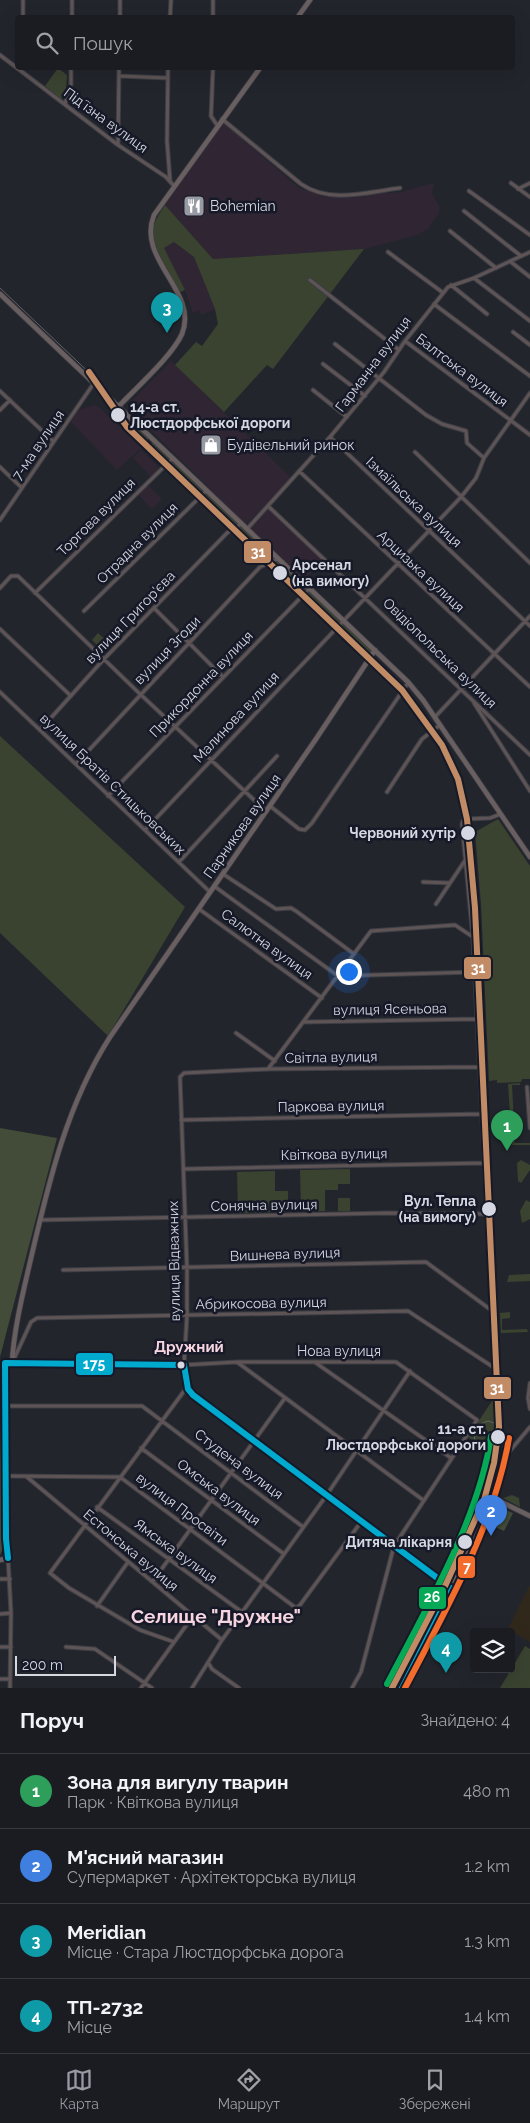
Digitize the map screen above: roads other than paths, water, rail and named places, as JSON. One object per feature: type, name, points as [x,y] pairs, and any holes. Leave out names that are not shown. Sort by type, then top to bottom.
[{"type":"street","points":[[23,0],[23,15]]},
{"type":"street","points":[[72,0],[72,15]]},
{"type":"street","points":[[120,0],[120,15]]},
{"type":"street","points":[[170,0],[170,15]]},
{"type":"street","points":[[213,0],[213,15]]},
{"type":"street","points":[[299,15],[310,0]]},
{"type":"street","name":"Підʼїзна вулиця","points":[[0,55],[15,66]]},
{"type":"street","name":"Підʼїзна вулиця","points":[[20,70],[118,145],[170,181],[174,186]]},
{"type":"street","points":[[65,104],[69,94],[71,70]]},
{"type":"street","points":[[118,145],[119,70]]},
{"type":"street","points":[[168,70],[170,181]]},
{"type":"street","points":[[213,70],[211,116],[217,125]]},
{"type":"street","points":[[119,406],[174,347],[184,327],[181,302],[153,249],[150,238],[154,215],[222,118],[258,70]]},
{"type":"street","points":[[118,76],[168,78]]},
{"type":"street","points":[[222,118],[301,184],[314,191],[339,196],[400,188]]},
{"type":"street","points":[[511,183],[530,197]]},
{"type":"street","points":[[518,189],[530,183]]},
{"type":"street","points":[[469,191],[530,235]]},
{"type":"street","points":[[464,211],[521,256]]},
{"type":"street","points":[[450,231],[496,268]]},
{"type":"street","points":[[388,252],[442,292]]},
{"type":"street","points":[[451,285],[474,278],[530,252]]},
{"type":"street","points":[[510,262],[530,277]]},
{"type":"street","points":[[474,278],[530,320]]},
{"type":"street","points":[[310,280],[399,350]]},
{"type":"street","points":[[451,285],[488,314]]},
{"type":"street","name":"Гарманна вулиця","points":[[330,438],[379,378],[442,292],[451,285]]},
{"type":"street","points":[[0,294],[408,682],[440,724],[530,855]]},
{"type":"street","points":[[434,304],[530,376]]},
{"type":"street","points":[[513,332],[530,345]]},
{"type":"street","name":"Балтська вулиця","points":[[405,341],[530,435]]},
{"type":"street","points":[[335,344],[426,414],[442,424],[466,431],[466,443],[484,458]]},
{"type":"street","points":[[323,364],[364,396]]},
{"type":"street","name":"7-ма вулиця","points":[[0,520],[94,382]]},
{"type":"street","points":[[314,390],[348,417]]},
{"type":"street","points":[[0,391],[53,441]]},
{"type":"street","name":"Малинова вулиця","points":[[145,830],[343,619],[461,497],[476,478],[484,458],[530,393]]},
{"type":"street","points":[[0,410],[10,400]]},
{"type":"street","points":[[247,529],[330,438]]},
{"type":"street","name":"Ізмаїльська вулиця","points":[[330,438],[530,626]]},
{"type":"street","points":[[415,452],[530,563]]},
{"type":"street","name":"Торгова вулиця","points":[[35,593],[173,458]]},
{"type":"street","points":[[0,467],[22,488]]},
{"type":"street","name":"Арцизька вулиця","points":[[299,471],[530,687]]},
{"type":"street","name":"Отрадна вулиця","points":[[84,611],[206,490]]},
{"type":"street","name":"Овідіопольська вулиця","points":[[268,506],[530,755]]},
{"type":"street","name":"вулиця Григор'єва","points":[[40,730],[104,659],[227,533],[241,524]]},
{"type":"street","name":"вулиця Згоди","points":[[76,764],[260,567],[278,558]]},
{"type":"street","points":[[0,587],[14,575],[266,811]]},
{"type":"street","name":"Прикордонна вулиця","points":[[108,796],[310,588]]},
{"type":"street","points":[[154,608],[223,677]]},
{"type":"street","points":[[435,717],[530,616]]},
{"type":"street","points":[[0,629],[70,696]]},
{"type":"street","name":"Парникова вулиця","points":[[12,1364],[13,1342],[18,1316],[40,1220],[61,1140],[77,1101],[104,1048],[126,1013],[270,806],[375,650]]},
{"type":"street","points":[[270,806],[299,829],[305,830],[312,824],[408,682]]},
{"type":"street","name":"вулиця Братів Стицьковських","points":[[0,692],[210,892]]},
{"type":"street","points":[[471,698],[530,790]]},
{"type":"street","points":[[387,792],[422,739],[440,724]]},
{"type":"street","points":[[179,862],[277,756]]},
{"type":"street","points":[[489,1258],[473,938],[463,821],[490,818],[501,814]]},
{"type":"street","points":[[436,904],[466,859]]},
{"type":"street","points":[[223,874],[276,909],[291,908],[296,911],[354,954]]},
{"type":"street","points":[[423,882],[450,883]]},
{"type":"street","points":[[214,886],[284,934],[338,976],[475,972]]},
{"type":"street","name":"Салютна вулиця","points":[[199,909],[322,998]]},
{"type":"street","points":[[268,1069],[374,929],[455,925],[473,938]]},
{"type":"street","name":"вулиця Ясеньова","points":[[304,1022],[477,1019]]},
{"type":"street","points":[[236,1033],[274,1061]]},
{"type":"street","name":"Світла вулиця","points":[[184,1073],[268,1069],[480,1067]]},
{"type":"street","name":"вулиця Відважних","points":[[184,1073],[179,1079],[186,1217],[187,1316],[184,1365],[187,1387]]},
{"type":"street","points":[[527,1087],[530,1128]]},
{"type":"street","name":"Паркова вулиця","points":[[180,1120],[482,1114]]},
{"type":"street","name":"Квіткова вулиця","points":[[183,1169],[485,1163]]},
{"type":"street","name":"Сонячна вулиця","points":[[40,1220],[388,1213],[488,1214]]},
{"type":"street","name":"Вишнева вулиця","points":[[63,1270],[426,1262],[491,1310]]},
{"type":"street","name":"Абрикосова вулиця","points":[[12,1364],[34,1318],[408,1311],[493,1367]]},
{"type":"street","points":[[237,1362],[423,1500]]},
{"type":"street","name":"Нова вулиця","points":[[184,1365],[237,1362],[396,1362],[476,1420],[451,1458]]},
{"type":"street","points":[[316,1362],[451,1458],[394,1546],[361,1672],[352,1688]]},
{"type":"street","points":[[10,1688],[11,1614],[6,1476],[5,1364],[184,1365]]},
{"type":"street","points":[[192,1688],[222,1640],[326,1496],[410,1371]]},
{"type":"street","points":[[530,1383],[528,1398],[530,1409]]},
{"type":"street","points":[[174,1642],[140,1630],[97,1606],[50,1573],[187,1387],[193,1395],[254,1442],[452,1589]]},
{"type":"street","points":[[153,1581],[285,1398]]},
{"type":"street","name":"Студена вулиця","points":[[5,1406],[140,1405],[303,1527]]},
{"type":"street","points":[[402,1688],[495,1499],[503,1459],[530,1427]]},
{"type":"street","name":"Омська вулиця","points":[[142,1448],[284,1554]]},
{"type":"street","name":"вулиця Просвіти","points":[[6,1476],[120,1477],[294,1608],[298,1607],[361,1522]]},
{"type":"street","name":"Естонська вулиця","points":[[26,1477],[222,1640]]},
{"type":"street","points":[[495,1499],[530,1516]]},
{"type":"street","name":"Ямська вулиця","points":[[97,1508],[242,1612]]},
{"type":"street","points":[[0,1560],[8,1558]]},
{"type":"street","points":[[97,1606],[128,1562]]},
{"type":"street","points":[[0,1579],[10,1579]]},
{"type":"street","points":[[0,1614],[11,1614]]},
{"type":"street","points":[[141,1688],[193,1616]]},
{"type":"street","points":[[0,1647],[11,1647]]},
{"type":"street","points":[[66,1648],[95,1649],[152,1688]]},
{"type":"street","points":[[209,1663],[212,1669],[238,1688]]},
{"type":"street","points":[[0,1679],[10,1679]]},
{"type":"tram line","points":[[0,288],[98,381],[128,426],[404,689],[434,728],[455,768],[468,819],[477,908],[483,1069],[501,1407],[500,1437]]},
{"type":"tram line","points":[[494,1463],[489,1452],[475,1440],[474,1433],[479,1425],[488,1421],[497,1424],[500,1432]]},
{"type":"place","name":"Bohemian","points":[[194,206]]},
{"type":"place","name":"Meridian","points":[[167,333]]},
{"type":"place","name":"14-а ст. Люстдорфської дороги","points":[[118,415]]},
{"type":"place","name":"Будівельний ринок","points":[[211,445]]},
{"type":"place","name":"Арсенал (на вимогу)","points":[[280,573]]},
{"type":"place","name":"Червоний хутір","points":[[468,833]]},
{"type":"place","name":"Зона для вигулу тварин","points":[[507,1151]]},
{"type":"place","name":"Вул. Тепла (на вимогу)","points":[[489,1209]]},
{"type":"place","name":"11-а ст. Люстдорфської дороги","points":[[498,1437]]},
{"type":"place","name":"М'ясний магазин","points":[[491,1536]]},
{"type":"place","name":"Дитяча лікарня","points":[[465,1542]]},
{"type":"place","name":"ТП-2732","points":[[446,1673]]},
{"type":"district","name":"Дружний","points":[[189,1347]]},
{"type":"district","name":"Селище \"Дружне\"","points":[[216,1616]]}]
